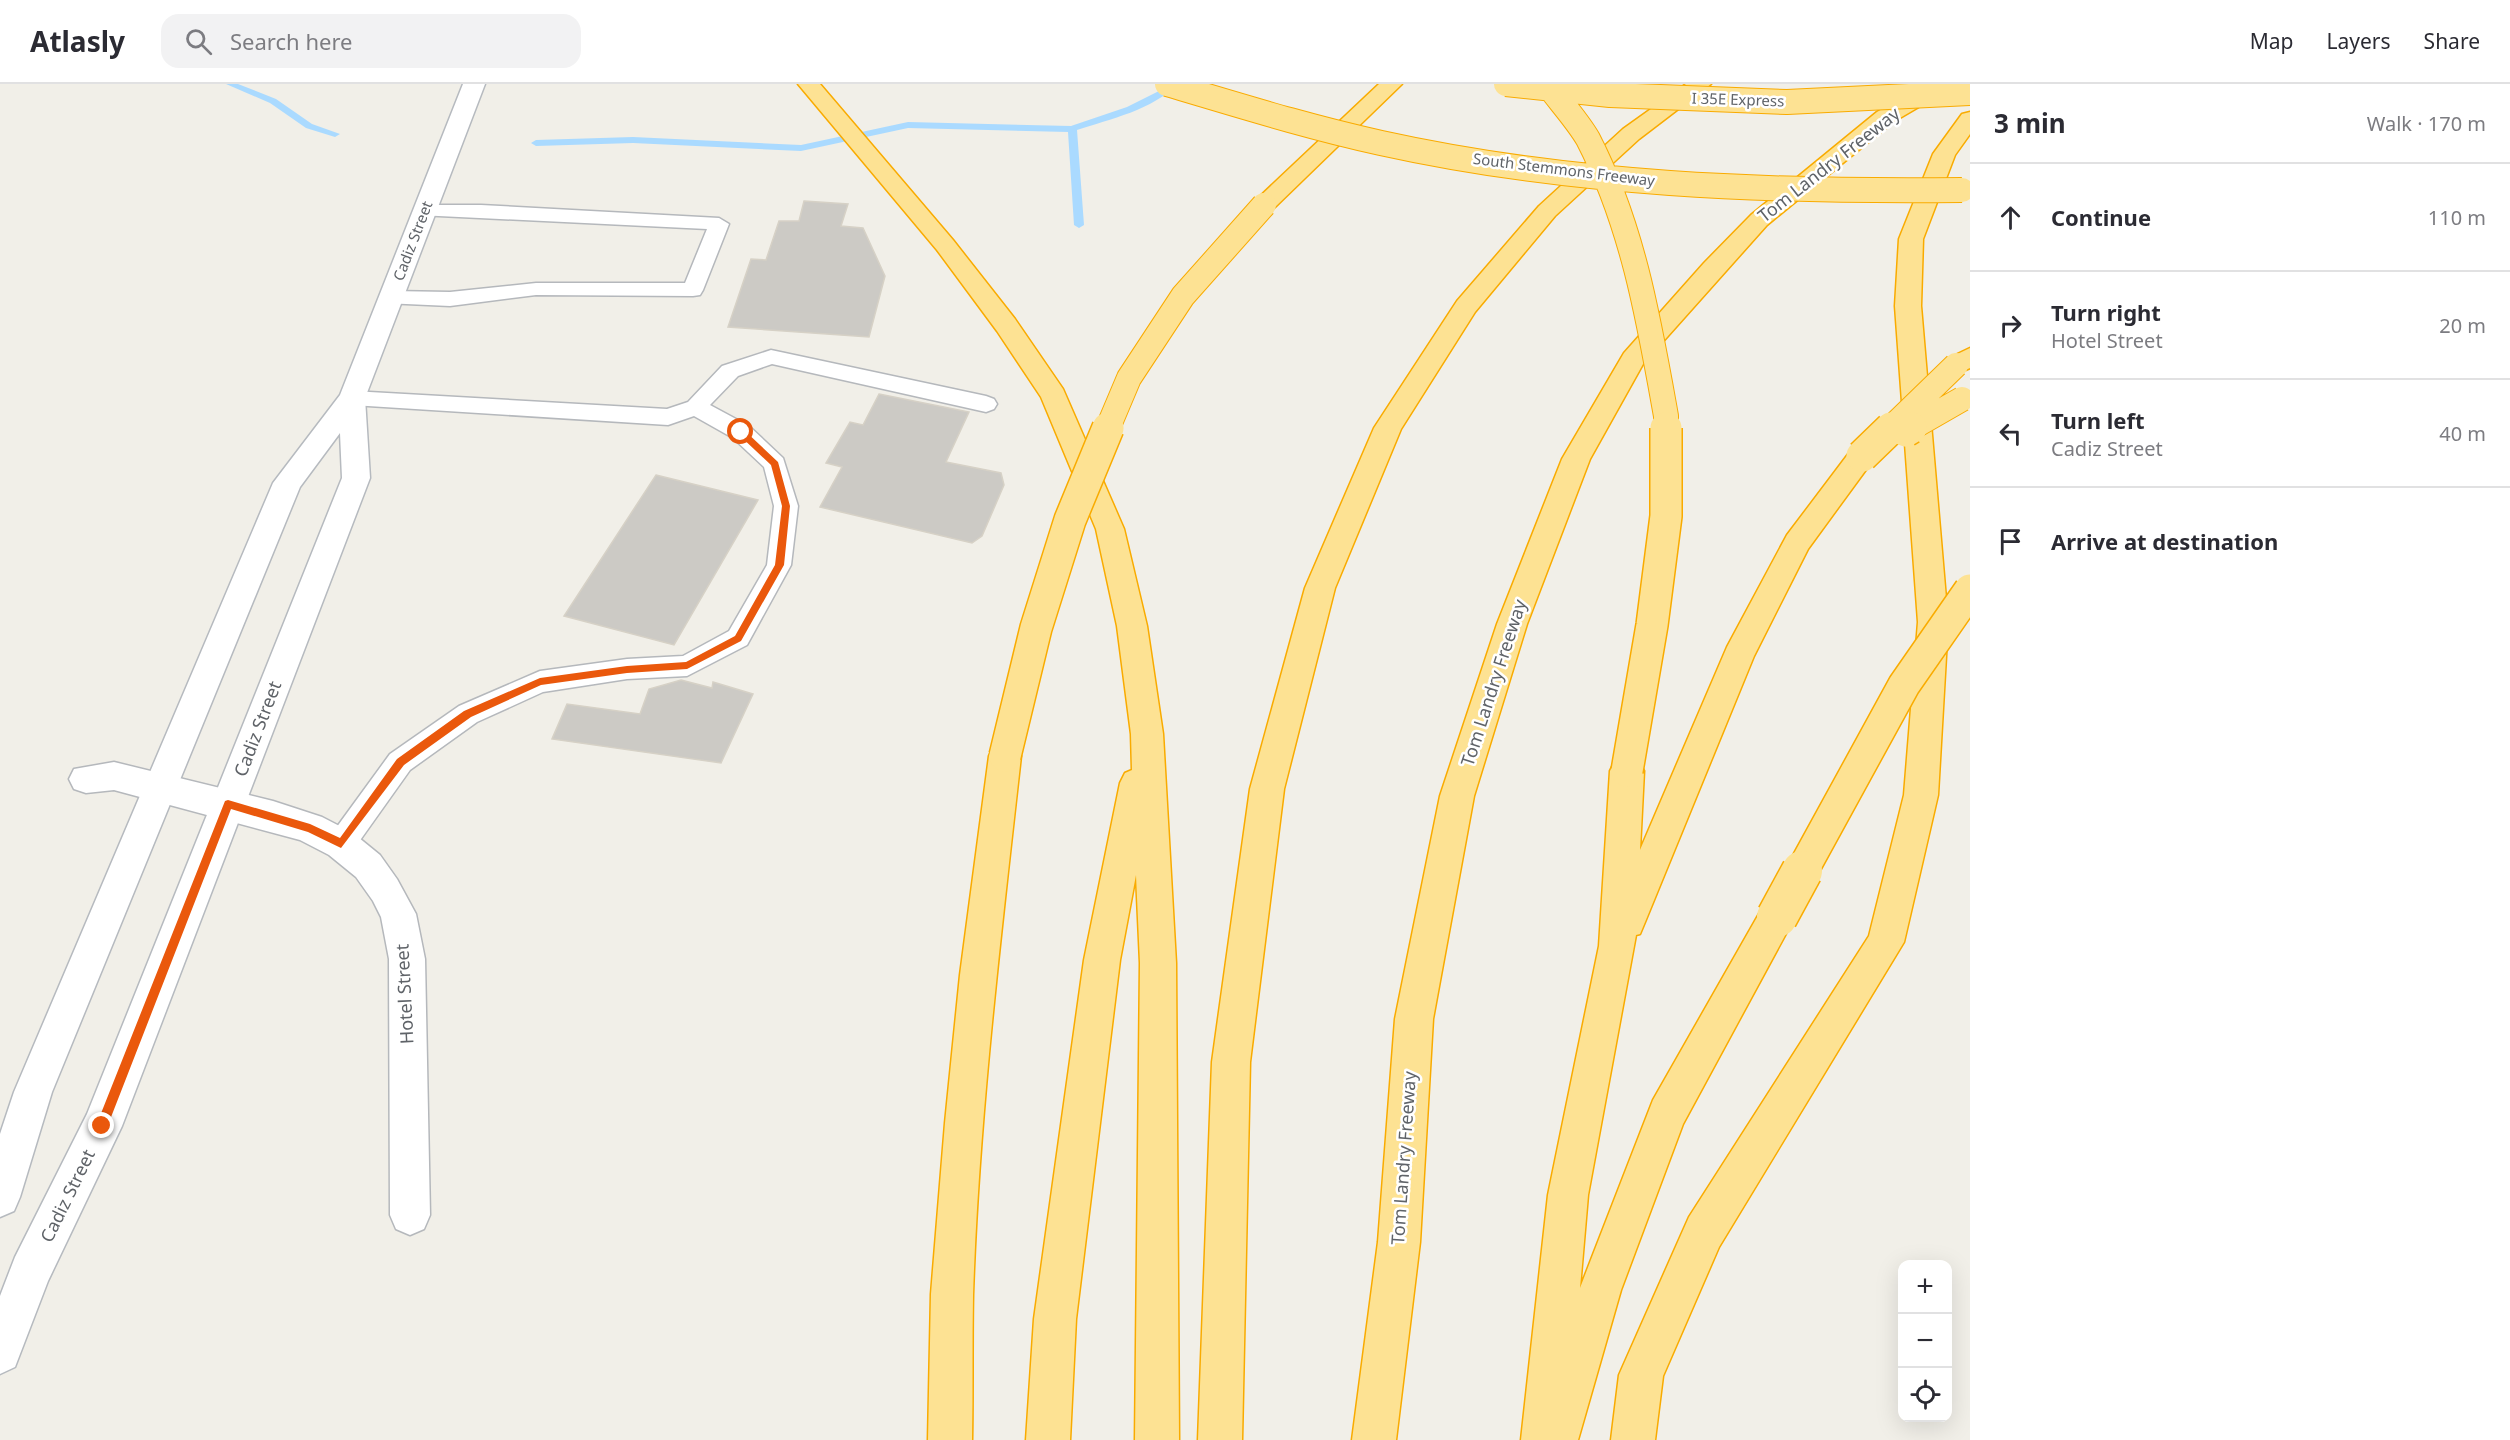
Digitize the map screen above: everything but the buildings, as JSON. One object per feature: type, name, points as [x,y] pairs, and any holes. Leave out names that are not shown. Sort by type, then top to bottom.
[{"type":"highway","points":[[809,84],[945,245],[1006,325],[1054,395],[1110,529],[1132,626],[1147,734],[1158,963],[1157,1440]]},
{"type":"highway","name":"South Stemmons Freeway","points":[[1167,84],[1302,125],[1431,152],[1564,173],[1673,184],[1754,188],[1967,190]]},
{"type":"highway","points":[[950,1440],[952,1294],[966,1112],[978,975],[1005,756],[1036,628],[1070,520],[1129,378],[1183,296],[1264,205],[1390,84]]},
{"type":"highway","name":"I 35E Express","points":[[1506,84],[1610,95],[1787,102],[1970,93]]},
{"type":"highway","points":[[1543,1440],[1568,1195],[1617,946],[1627,771],[1652,625],[1666,516],[1666,416],[1645,298],[1626,229],[1587,138],[1547,84]]},
{"type":"highway","points":[[1220,1440],[1231,1062],[1267,789],[1320,588],[1388,428],[1466,307],[1547,211],[1631,134],[1700,84]]},
{"type":"highway","name":"Tom Landry Freeway","points":[[1374,1440],[1399,1242],[1414,1019],[1457,796],[1512,624],[1576,459],[1633,359],[1713,268],[1759,220],[1885,117],[1942,84]]},
{"type":"highway","points":[[1633,1440],[1641,1375],[1704,1232],[1886,942],[1921,795],[1933,622],[1908,306],[1911,239],[1944,154],[1970,119]]},
{"type":"highway","points":[[1617,946],[1738,656],[1797,543],[1862,456],[1963,361]]},
{"type":"highway","points":[[1862,456],[1966,397]]},
{"type":"highway","points":[[1557,1440],[1600,1290],[1667,1114],[1904,684],[1970,590]]},
{"type":"highway","points":[[1048,1440],[1055,1319],[1102,960],[1147,734]]},
{"type":"main road","name":"Cadiz Street","points":[[0,1197],[33,1092],[287,483],[352,398],[474,84]]},
{"type":"main road","name":"Cadiz Street","points":[[0,1352],[30,1272],[102,1126],[356,478],[352,398]]},
{"type":"main road","name":"Hotel Street","points":[[86,779],[114,776],[228,804],[310,828],[341,844],[368,866],[386,890],[398,914],[407,959],[410,1215]]},
{"type":"lane","points":[[391,298],[450,299],[536,289],[693,290],[718,225],[481,211],[425,211]]},
{"type":"lane","points":[[352,398],[668,417],[696,407],[730,371],[771,357],[986,404]]},
{"type":"lane","points":[[341,844],[400,762],[468,714],[540,682],[627,669],[687,666],[738,638],[779,565],[786,506],[775,464],[741,432],[696,407]]},
{"type":"waterway","points":[[230,84],[273,101],[309,126],[335,134]]},
{"type":"waterway","points":[[1072,129],[1130,109],[1162,93],[1173,84]]},
{"type":"waterway","points":[[536,143],[633,140],[801,148],[908,125],[1072,129]]},
{"type":"waterway","points":[[1072,129],[1079,225]]},
{"type":"route","points":[[102,1126],[228,804],[310,828],[341,844],[400,762],[468,714],[540,682],[627,669],[687,666],[738,638],[779,565],[786,506],[775,464],[741,432]]}]
